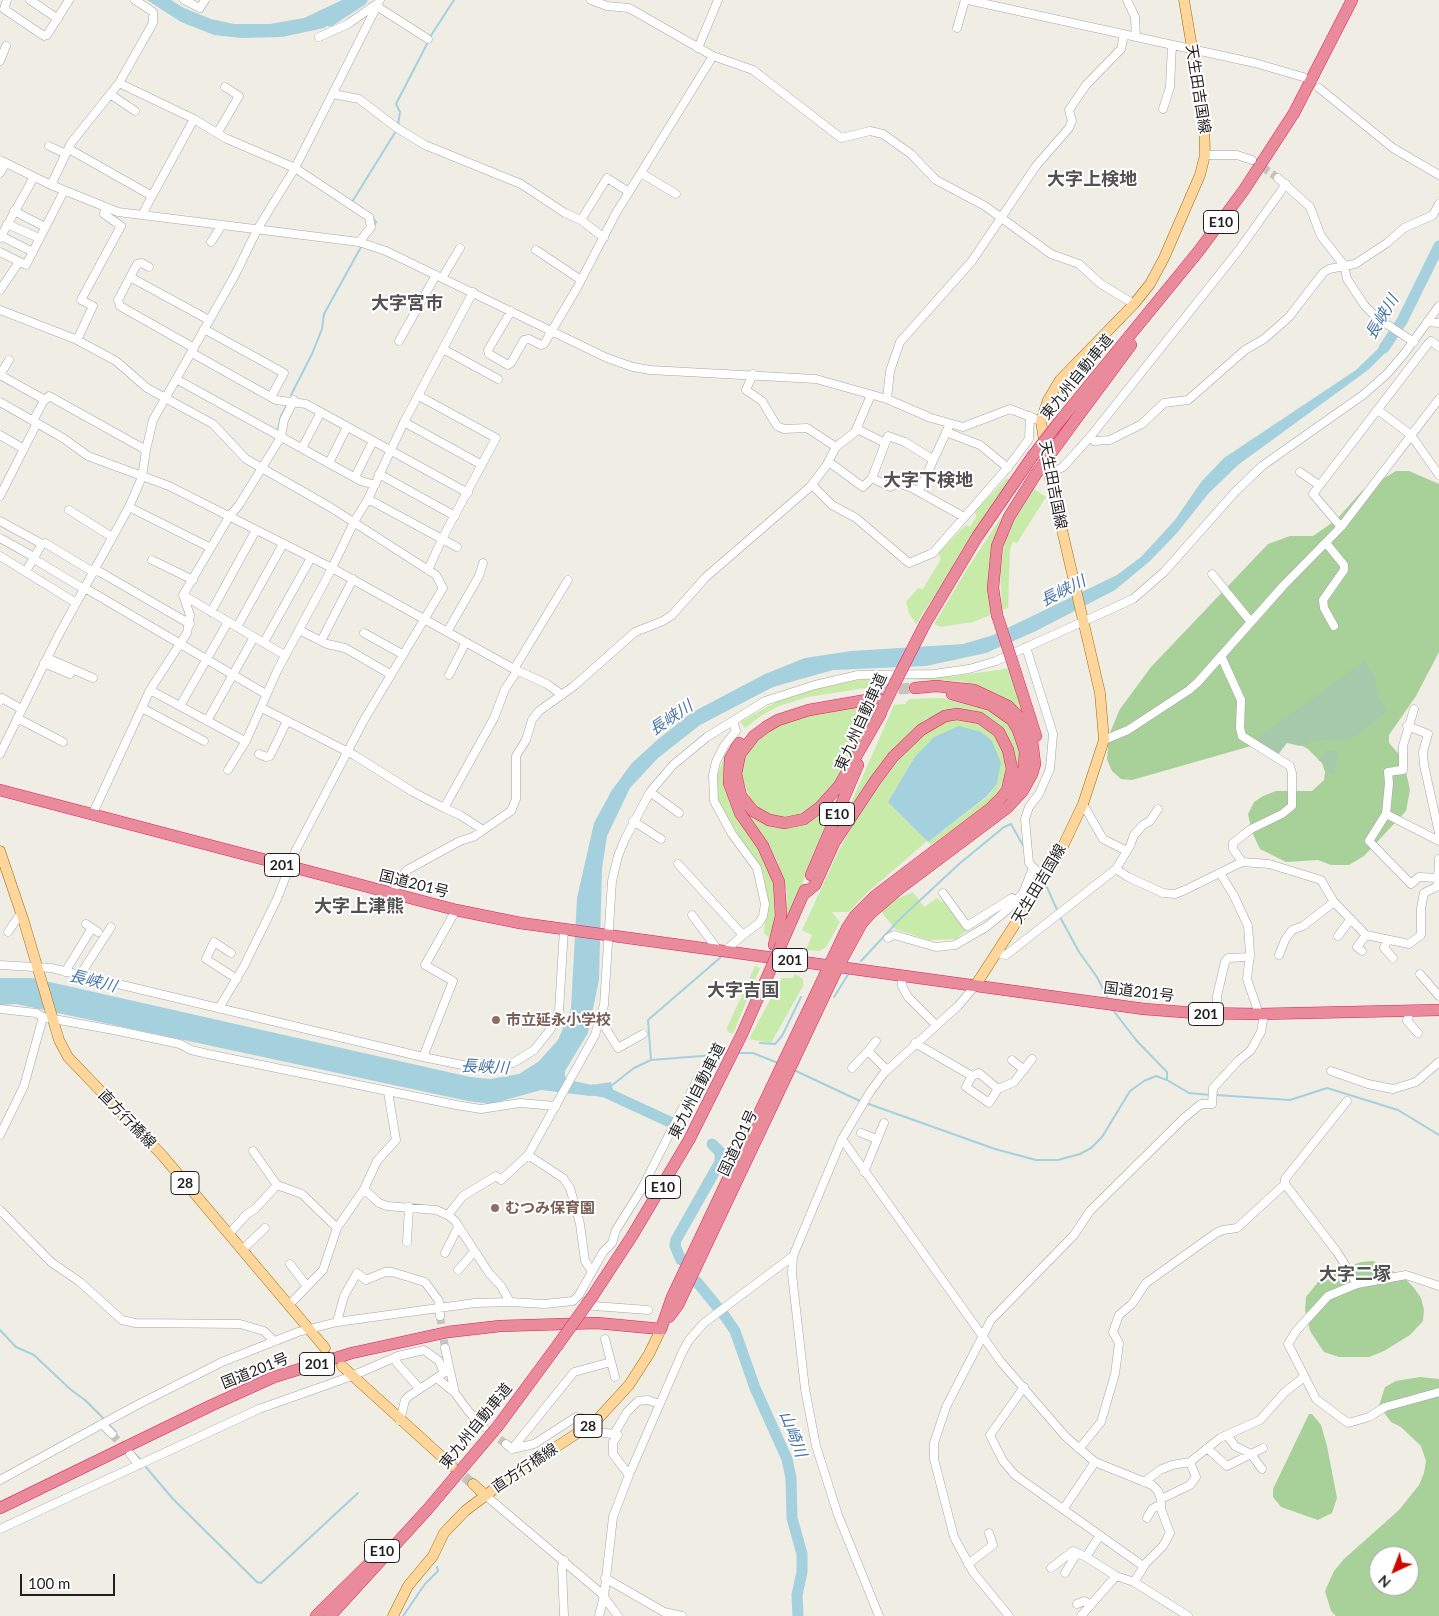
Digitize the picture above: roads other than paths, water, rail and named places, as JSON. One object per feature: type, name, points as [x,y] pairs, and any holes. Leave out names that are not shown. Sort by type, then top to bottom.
[{"type":"highway","name":"東九州自動車道","points":[[330,1616],[395,1548],[447,1484],[498,1426],[592,1297],[663,1186],[724,1072],[778,945],[803,895],[880,713],[925,624],[976,537],[1032,457],[1064,426],[1198,252],[1269,153],[1319,66],[1352,0]]},
{"type":"highway","points":[[833,966],[871,913],[1007,808],[1028,782],[1035,764],[1036,738],[1034,726],[997,615],[993,588],[997,546],[1008,517],[1064,426]]},
{"type":"highway","points":[[833,966],[847,928],[864,906],[894,881],[992,808],[1016,784],[1024,767],[1023,740],[1012,720],[991,705],[963,696],[913,691],[936,686],[974,690],[1008,706],[1029,730],[1035,764]]},
{"type":"highway","points":[[778,945],[781,916],[779,882],[763,846],[740,813],[733,798],[729,783],[730,759],[734,749],[746,734],[775,713],[807,703],[880,694],[809,710],[778,720],[754,736],[740,754],[736,774],[741,796],[753,811],[769,820],[794,822],[820,808],[839,786],[880,713]]},
{"type":"highway","points":[[803,895],[815,885],[834,843],[893,757],[921,730],[945,716],[957,714],[980,718],[991,724],[1005,742],[1011,758],[1010,781],[1002,798],[992,808]]},
{"type":"highway","name":"国道201号","points":[[0,790],[456,910],[566,929],[1144,1009],[1217,1014],[1439,1010]]},
{"type":"highway","name":"国道201号","points":[[0,1508],[274,1377],[361,1351],[448,1332],[500,1326],[597,1323],[661,1329],[672,1296],[783,1073],[833,966]]},
{"type":"highway","name":"東九州自動車道","points":[[316,1616],[447,1484]]},
{"type":"main road","name":"天生田吉国線","points":[[975,986],[998,953],[1044,878],[1083,804],[1104,740],[1100,693],[1049,474],[1042,421],[1048,400],[1060,380],[1134,304],[1150,284],[1196,188],[1205,155],[1203,109],[1184,0]]},
{"type":"main road","name":"直方行橋線","points":[[0,851],[38,968],[48,1015],[72,1063],[149,1141],[325,1348]]},
{"type":"main road","name":"直方行橋線","points":[[393,1616],[408,1586],[432,1556],[444,1533],[465,1510],[596,1421],[629,1385],[649,1354],[661,1329]]},
{"type":"main road","points":[[342,1366],[452,1466]]},
{"type":"main road","name":"直方行橋線","points":[[473,1484],[485,1495]]},
{"type":"street","points":[[7,0],[4,8],[44,36],[47,35],[69,0]]},
{"type":"street","points":[[30,0],[58,19]]},
{"type":"street","points":[[51,185],[78,134],[119,83],[155,18],[153,12],[135,0]]},
{"type":"street","points":[[184,0],[200,8],[205,0]]},
{"type":"street","points":[[591,0],[607,6],[629,8],[698,48],[753,70],[841,138],[870,131],[883,134],[910,154],[936,180],[963,193],[1001,217],[1051,254],[1079,264],[1101,284],[1134,304]]},
{"type":"street","points":[[698,48],[718,0]]},
{"type":"street","points":[[957,28],[967,0],[983,2],[1255,63],[1303,77]]},
{"type":"street","points":[[1127,0],[1135,17],[1136,37]]},
{"type":"street","points":[[319,37],[348,24],[378,3]]},
{"type":"street","points":[[378,3],[428,39]]},
{"type":"street","points":[[0,754],[46,660],[129,507],[142,477],[150,428],[166,396],[193,350],[258,228],[295,168],[378,3]]},
{"type":"street","points":[[887,399],[890,371],[900,342],[972,261],[1036,166],[1072,124],[1068,110],[1086,84],[1121,49],[1124,35]]},
{"type":"street","points":[[1163,109],[1170,87],[1172,45]]},
{"type":"street","points":[[0,61],[6,46]]},
{"type":"street","points":[[510,311],[488,350],[489,354],[508,365],[524,340],[529,339],[542,345],[552,331],[629,192],[714,56]]},
{"type":"street","points":[[119,83],[194,119],[225,138],[295,168],[369,217],[371,227],[359,242]]},
{"type":"street","points":[[218,132],[240,96],[225,87]]},
{"type":"street","points":[[1319,88],[1393,148],[1439,175]]},
{"type":"street","points":[[110,94],[134,111]]},
{"type":"street","points":[[333,94],[359,99],[397,128],[425,145],[521,184],[565,213],[581,220],[604,238]]},
{"type":"street","points":[[142,215],[194,119]]},
{"type":"street","points":[[48,146],[67,152],[152,196]]},
{"type":"street","points":[[1205,155],[1237,155],[1252,160]]},
{"type":"street","points":[[0,173],[3,161],[51,185],[105,208],[142,215],[359,242],[386,251],[607,358],[633,366],[650,370],[754,374],[816,379],[887,399],[950,424],[963,427],[970,426],[1010,409],[1042,421]]},
{"type":"street","points":[[641,173],[676,194]]},
{"type":"street","points":[[32,252],[0,237],[34,177]]},
{"type":"street","points":[[581,220],[606,178],[629,192]]},
{"type":"street","points":[[1278,178],[1310,207],[1321,236],[1344,265],[1346,280],[1365,306],[1377,318],[1414,342]]},
{"type":"street","points":[[1049,474],[1063,467],[1090,437],[1226,267],[1286,184]]},
{"type":"street","points":[[0,252],[26,265],[64,190]]},
{"type":"street","points":[[1090,437],[1094,441],[1110,440],[1142,424],[1164,403],[1188,400],[1246,350],[1264,339],[1288,317],[1323,273],[1344,265],[1355,264],[1387,243],[1404,228],[1433,214],[1439,204]]},
{"type":"street","points":[[77,340],[93,306],[81,300],[121,226],[104,214],[105,208]]},
{"type":"street","points":[[14,211],[45,227]]},
{"type":"street","points":[[7,224],[39,238]]},
{"type":"street","points":[[211,242],[222,225]]},
{"type":"street","points":[[399,341],[439,276],[460,248]]},
{"type":"street","points":[[536,250],[581,280]]},
{"type":"street","points":[[0,290],[2,281],[19,262]]},
{"type":"street","points":[[149,267],[142,263],[137,264],[118,300],[120,306],[271,397],[294,400],[321,412],[468,493]]},
{"type":"street","points":[[130,277],[209,320]]},
{"type":"street","points":[[228,770],[246,741],[281,663],[331,570],[354,522],[368,499],[389,450],[473,292]]},
{"type":"street","points":[[448,1215],[464,1196],[496,1176],[501,1180],[528,1155],[595,1035],[604,1005],[607,935],[612,881],[618,856],[633,821],[650,792],[673,765],[707,737],[765,701],[829,681],[858,675],[934,674],[969,669],[996,661],[1133,599],[1151,584],[1262,466],[1363,395],[1387,374],[1414,342],[1439,306]]},
{"type":"street","points":[[0,310],[77,340],[116,361],[143,384],[213,424],[246,458],[262,469],[354,522],[428,570],[436,576],[443,588],[390,674],[347,753],[288,867],[289,871],[237,979],[218,1008]]},
{"type":"street","points":[[1427,322],[1439,323]]},
{"type":"street","points":[[204,329],[284,373],[271,397]]},
{"type":"street","points":[[1341,527],[1313,494],[1427,345],[1431,342],[1439,347]]},
{"type":"street","points":[[443,349],[498,379]]},
{"type":"street","points":[[9,360],[0,375],[146,450]]},
{"type":"street","points":[[754,374],[746,390],[762,401],[776,426],[784,429],[807,428],[836,447]]},
{"type":"street","points":[[176,379],[355,478],[375,485]]},
{"type":"street","points":[[0,494],[24,449],[51,386]]},
{"type":"street","points":[[392,894],[398,881],[408,870],[482,830],[514,807],[516,799],[516,756],[526,740],[532,720],[547,704],[562,695],[635,632],[672,615],[706,577],[812,485],[829,462],[836,447],[857,429],[871,395]]},
{"type":"street","points":[[419,396],[496,438],[442,539],[428,570]]},
{"type":"street","points":[[1104,740],[1128,730],[1190,690],[1341,527],[1439,399]]},
{"type":"street","points":[[183,595],[229,517],[262,469],[281,437],[284,420],[294,400]]},
{"type":"street","points":[[0,402],[88,456],[169,486],[331,570],[353,579],[516,670],[547,684],[562,695]]},
{"type":"street","points":[[1378,410],[1411,435],[1439,475]]},
{"type":"street","points":[[302,448],[321,412]]},
{"type":"street","points":[[812,485],[832,505],[856,518],[909,563],[933,553],[1008,468],[1029,439],[1030,416]]},
{"type":"street","points":[[404,422],[482,465]]},
{"type":"street","points":[[919,491],[950,424]]},
{"type":"street","points":[[329,463],[347,427]]},
{"type":"street","points":[[857,429],[885,443]]},
{"type":"street","points":[[946,432],[980,445],[1008,468]]},
{"type":"street","points":[[0,435],[24,449]]},
{"type":"street","points":[[829,462],[860,486],[865,485],[872,478],[885,443],[890,436],[905,442],[932,460]]},
{"type":"street","points":[[355,478],[373,441]]},
{"type":"street","points":[[1304,471],[1319,485]]},
{"type":"street","points":[[379,474],[455,516]]},
{"type":"street","points":[[872,478],[890,488],[898,483],[919,491],[964,517]]},
{"type":"street","points":[[368,499],[458,546]]},
{"type":"street","points":[[129,507],[211,548]]},
{"type":"street","points":[[69,510],[112,537]]},
{"type":"street","points":[[0,521],[42,544],[46,543],[88,570],[94,570],[190,624]]},
{"type":"street","points":[[211,612],[256,530]]},
{"type":"street","points":[[0,538],[264,693]]},
{"type":"street","points":[[1326,543],[1344,565],[1344,570],[1323,600],[1324,608],[1334,626]]},
{"type":"street","points":[[26,570],[42,544]]},
{"type":"street","points":[[237,627],[283,544]]},
{"type":"street","points":[[0,556],[26,570],[76,603]]},
{"type":"street","points":[[264,642],[311,558]]},
{"type":"street","points":[[152,560],[192,580]]},
{"type":"street","points":[[447,632],[479,576],[483,564]]},
{"type":"street","points":[[1212,574],[1251,622]]},
{"type":"street","points":[[321,641],[353,579]]},
{"type":"street","points":[[444,808],[494,718],[505,689],[568,580]]},
{"type":"street","points":[[183,595],[282,653]]},
{"type":"street","points":[[93,813],[150,690],[181,644],[190,624],[190,615],[183,595]]},
{"type":"street","points":[[180,706],[228,622]]},
{"type":"street","points":[[301,631],[321,641],[345,648],[390,674]]},
{"type":"street","points":[[364,633],[402,654]]},
{"type":"street","points":[[207,721],[254,637]]},
{"type":"street","points":[[449,675],[466,642]]},
{"type":"street","points":[[1026,647],[1053,734],[1050,769],[1046,782],[1029,807],[1025,819],[1027,856],[1033,868],[1044,878]]},
{"type":"street","points":[[1220,656],[1241,700],[1240,728],[1242,736],[1290,766],[1292,772],[1293,800],[1289,810],[1251,829],[1233,843],[1232,849],[1242,862]]},
{"type":"street","points":[[46,660],[70,674]]},
{"type":"street","points":[[46,660],[93,678]]},
{"type":"street","points":[[150,690],[243,740]]},
{"type":"street","points":[[0,702],[2,698],[21,709]]},
{"type":"street","points":[[142,708],[204,741]]},
{"type":"street","points":[[262,708],[371,765],[413,792],[460,815],[482,830]]},
{"type":"street","points":[[1414,709],[1403,746],[1403,770],[1388,772],[1389,783],[1386,814],[1369,841],[1412,884],[1420,877],[1438,882]]},
{"type":"street","points":[[17,718],[63,742]]},
{"type":"street","points":[[692,915],[722,951],[759,923],[763,916],[765,904],[762,884],[756,868],[732,834],[714,801],[713,775],[716,762],[724,746],[736,731],[733,721]]},
{"type":"street","points":[[259,754],[266,757],[270,756],[287,722]]},
{"type":"street","points":[[1408,726],[1428,734],[1423,752],[1424,765],[1439,832]]},
{"type":"street","points":[[650,792],[679,813]]},
{"type":"street","points":[[1083,804],[1103,839],[1127,851]]},
{"type":"street","points":[[998,953],[1006,955],[1116,869],[1134,835],[1143,825],[1150,821],[1158,809]]},
{"type":"street","points":[[1386,814],[1439,841]]},
{"type":"street","points":[[633,821],[661,838]]},
{"type":"street","points":[[1439,859],[1439,890]]},
{"type":"street","points":[[1116,869],[1128,877],[1162,893],[1175,894],[1242,862],[1269,864],[1321,880],[1326,884],[1334,902],[1366,935],[1408,944],[1421,935],[1423,895],[1426,890],[1438,882]]},
{"type":"street","points":[[678,864],[743,936]]},
{"type":"street","points":[[888,938],[894,935],[936,947],[954,945],[986,927],[1015,902],[1028,885],[1033,868]]},
{"type":"street","points":[[1009,1616],[968,1564],[954,1537],[934,1459],[934,1443],[946,1407],[982,1336],[999,1310],[1074,1235],[1090,1211],[1184,1118],[1201,1104],[1212,1104],[1213,1088],[1251,1050],[1260,1032],[1262,1014],[1247,979],[1250,957],[1248,926],[1234,896],[1220,873]]},
{"type":"street","points":[[943,893],[968,926],[1012,898],[1015,902]]},
{"type":"street","points":[[1279,954],[1292,930],[1303,926],[1334,902]]},
{"type":"street","points":[[423,1056],[453,981],[425,965],[456,910]]},
{"type":"street","points":[[8,932],[21,913]]},
{"type":"street","points":[[1338,936],[1350,920]]},
{"type":"street","points":[[80,975],[111,927]]},
{"type":"street","points":[[65,972],[92,928]]},
{"type":"street","points":[[0,965],[38,968],[80,975],[472,1067],[490,1067],[513,1063],[534,1050],[550,1030],[559,1011],[566,929]]},
{"type":"street","points":[[1362,951],[1357,947],[1366,935]]},
{"type":"street","points":[[1387,940],[1384,948],[1394,958]]},
{"type":"street","points":[[231,953],[214,942],[206,959],[237,979]]},
{"type":"street","points":[[1217,1014],[1218,996],[1228,958],[1250,957]]},
{"type":"street","points":[[1420,974],[1439,996]]},
{"type":"street","points":[[902,976],[902,986],[908,997],[936,1025]]},
{"type":"street","points":[[879,1616],[838,1515],[816,1446],[805,1389],[792,1274],[793,1256],[842,1139],[870,1092],[887,1070],[962,1001],[975,986]]},
{"type":"street","points":[[0,1009],[48,1015],[180,1044],[191,1050],[208,1054],[481,1110],[520,1103],[556,1106]]},
{"type":"street","points":[[1410,1011],[1407,1021],[1418,1033]]},
{"type":"street","points":[[0,1135],[24,1086],[48,1015]]},
{"type":"street","points":[[600,1020],[618,1048],[643,1034]]},
{"type":"street","points":[[852,1068],[876,1041]]},
{"type":"street","points":[[915,1043],[972,1076]]},
{"type":"street","points":[[868,1051],[887,1070]]},
{"type":"street","points":[[998,1089],[979,1073],[972,1076],[966,1087],[989,1103],[998,1089],[1014,1082],[1032,1059]]},
{"type":"street","points":[[1012,1060],[1024,1070]]},
{"type":"street","points":[[1331,1070],[1368,1084],[1393,1089],[1416,1082],[1439,1062]]},
{"type":"street","points":[[0,1480],[102,1424],[222,1362],[274,1341],[337,1322],[440,1307],[510,1302],[544,1304],[573,1300],[579,1295],[591,1270],[615,1238],[616,1230],[641,1190],[700,1074]]},
{"type":"street","points":[[289,1305],[306,1285],[323,1270],[337,1228],[364,1188],[377,1161],[396,1140],[388,1092]]},
{"type":"street","points":[[1079,1449],[1100,1422],[1112,1384],[1119,1342],[1113,1332],[1113,1326],[1119,1315],[1132,1304],[1146,1283],[1216,1233],[1237,1228],[1285,1184],[1286,1179],[1347,1101]]},
{"type":"street","points":[[864,1172],[884,1122]]},
{"type":"street","points":[[861,1132],[878,1140]]},
{"type":"street","points":[[842,1139],[864,1172],[933,1264],[1001,1362],[1079,1449],[1095,1462],[1144,1482],[1158,1491],[1170,1533],[1163,1546],[1144,1566],[1134,1582]]},
{"type":"street","points":[[253,1150],[277,1185],[302,1194],[337,1228]]},
{"type":"street","points":[[528,1155],[563,1178],[570,1188],[580,1224],[585,1261],[591,1270]]},
{"type":"street","points":[[1285,1184],[1337,1252],[1357,1284]]},
{"type":"street","points":[[229,1234],[246,1214],[255,1208],[277,1185]]},
{"type":"street","points":[[364,1188],[379,1203],[436,1210],[448,1215],[489,1273],[501,1286],[510,1302]]},
{"type":"street","points":[[407,1242],[409,1207]]},
{"type":"street","points":[[0,1210],[51,1262],[80,1282],[122,1320],[136,1323],[240,1324],[264,1331],[274,1341]]},
{"type":"street","points":[[445,1253],[458,1227]]},
{"type":"street","points":[[242,1250],[265,1228]]},
{"type":"street","points":[[458,1270],[474,1252]]},
{"type":"street","points":[[599,1616],[604,1596],[614,1517],[629,1475],[682,1353],[695,1333],[716,1313],[793,1256]]},
{"type":"street","points":[[290,1264],[306,1285]]},
{"type":"street","points":[[337,1322],[344,1296],[357,1274],[366,1280],[385,1272],[392,1272],[425,1282],[439,1301],[440,1316]]},
{"type":"street","points":[[1439,1286],[1406,1275],[1357,1284],[1328,1296],[1290,1338],[1288,1344],[1298,1360],[1304,1377],[1316,1399],[1348,1423],[1369,1417],[1385,1407],[1439,1392]]},
{"type":"street","points":[[579,1295],[594,1306],[648,1310]]},
{"type":"street","points":[[605,1339],[615,1377]]},
{"type":"street","points":[[445,1348],[456,1393]]},
{"type":"street","points":[[0,1529],[259,1409],[418,1350],[429,1352],[439,1361],[444,1373],[419,1388],[405,1400],[400,1420]]},
{"type":"street","points":[[397,1362],[419,1388]]},
{"type":"street","points":[[611,1362],[580,1368],[574,1372],[509,1447],[534,1444],[576,1417],[586,1419],[598,1432],[612,1434],[627,1412],[638,1401],[648,1400],[659,1404]]},
{"type":"street","points":[[1144,1482],[1160,1470],[1172,1465],[1190,1462],[1227,1434],[1260,1420],[1291,1386],[1304,1377]]},
{"type":"street","points":[[437,1378],[456,1393],[469,1412],[484,1427]]},
{"type":"street","points":[[1024,1387],[990,1435],[1008,1469],[1144,1566]]},
{"type":"street","points":[[102,1424],[112,1434]]},
{"type":"street","points":[[1227,1434],[1235,1446],[1251,1454],[1262,1469]]},
{"type":"street","points":[[618,1435],[613,1442],[612,1454],[629,1475]]},
{"type":"street","points":[[1207,1448],[1227,1466],[1263,1448]]},
{"type":"street","points":[[130,1454],[139,1465]]},
{"type":"street","points":[[1064,1508],[1095,1462]]},
{"type":"street","points":[[1146,1518],[1152,1509],[1161,1502],[1190,1485],[1196,1477],[1190,1462]]},
{"type":"street","points":[[485,1495],[564,1560],[604,1596],[618,1616]]},
{"type":"street","points":[[968,1564],[993,1545],[989,1533]]},
{"type":"street","points":[[1086,1557],[1100,1535]]},
{"type":"street","points":[[1051,1568],[1073,1551],[1116,1576],[1134,1582],[1188,1616]]},
{"type":"street","points":[[1065,1572],[1077,1553]]},
{"type":"street","points":[[564,1560],[562,1567],[564,1616]]},
{"type":"street","points":[[1081,1616],[1116,1576]]},
{"type":"street","points":[[605,1578],[664,1612],[682,1616]]},
{"type":"street","points":[[1077,1604],[1084,1601],[1091,1605]]},
{"type":"water","points":[[147,0],[171,0],[184,8],[211,19],[234,24],[270,24],[304,18],[342,0],[362,0],[324,28],[282,37],[241,38],[214,35],[181,22]]},
{"type":"water","points":[[1397,336],[1388,350],[1368,370],[1238,465],[1208,494],[1177,533],[1150,561],[1115,590],[1036,631],[986,653],[926,666],[833,670],[773,687],[700,725],[658,758],[630,788],[607,836],[602,868],[599,980],[588,1033],[565,1071],[565,1077],[574,1081],[592,1085],[611,1082],[613,1090],[605,1094],[590,1096],[541,1090],[491,1104],[468,1101],[16,1004],[0,1005],[0,978],[32,978],[470,1077],[490,1079],[519,1074],[538,1062],[558,1040],[571,1009],[577,898],[594,823],[612,790],[632,763],[656,741],[691,713],[765,674],[805,658],[851,651],[963,644],[993,635],[1117,575],[1141,557],[1175,520],[1201,482],[1224,458],[1356,370],[1388,339]]},
{"type":"water","points":[[959,726],[981,732],[992,741],[1001,763],[997,784],[986,797],[928,842],[888,802],[914,758],[934,737]]},
{"type":"waterway","points":[[330,21],[362,0]]},
{"type":"waterway","points":[[430,37],[454,0]]},
{"type":"waterway","points":[[398,125],[400,112],[396,104],[428,42]]},
{"type":"waterway","points":[[352,202],[396,131]]},
{"type":"waterway","points":[[372,217],[376,222],[374,226]]},
{"type":"waterway","name":"長峡川","points":[[1384,348],[1402,321],[1439,246]]},
{"type":"waterway","points":[[291,395],[312,354],[322,329],[324,314],[361,247]]},
{"type":"waterway","points":[[278,430],[281,416],[287,405]]},
{"type":"waterway","points":[[861,961],[901,918],[959,864],[1004,827],[1011,824],[1025,849]]},
{"type":"waterway","points":[[1046,885],[1058,912]]},
{"type":"waterway","points":[[1060,917],[1079,952],[1097,977],[1108,999]]},
{"type":"waterway","points":[[651,1060],[648,1020],[721,957]]},
{"type":"waterway","points":[[834,997],[849,973]]},
{"type":"waterway","points":[[760,1043],[775,1044],[782,1036],[801,997]]},
{"type":"waterway","points":[[1113,1010],[1136,1040],[1167,1072],[1167,1080]]},
{"type":"waterway","points":[[737,1053],[753,1053],[778,1063]]},
{"type":"waterway","points":[[611,1086],[634,1068],[651,1060],[727,1054]]},
{"type":"waterway","points":[[794,1070],[862,1102]]},
{"type":"waterway","points":[[866,1103],[995,1149],[1036,1160],[1058,1160],[1080,1154],[1091,1148],[1102,1137],[1130,1091],[1144,1081],[1156,1076],[1189,1093],[1211,1095]]},
{"type":"waterway","points":[[1216,1095],[1290,1100],[1327,1088],[1398,1110],[1439,1135]]},
{"type":"waterway","name":"山崎川","points":[[593,1090],[605,1092],[670,1122]]},
{"type":"waterway","name":"山崎川","points":[[681,1260],[675,1246],[676,1240],[720,1162],[720,1152],[712,1144]]},
{"type":"waterway","name":"山崎川","points":[[697,1282],[735,1331],[755,1388],[787,1459],[791,1478],[792,1518],[802,1554],[802,1572],[797,1595],[798,1616]]},
{"type":"waterway","points":[[0,1330],[16,1347],[34,1355],[104,1419]]},
{"type":"waterway","points":[[107,1423],[116,1432]]},
{"type":"waterway","points":[[134,1453],[141,1460]]},
{"type":"waterway","points":[[145,1466],[173,1499],[257,1582],[261,1583],[358,1493]]},
{"type":"waterway","points":[[403,1616],[425,1584],[438,1571],[437,1567]]},
{"type":"tunnel","points":[[1252,160],[1278,178]]},
{"type":"tunnel","points":[[882,690],[915,688]]},
{"type":"tunnel","points":[[440,1316],[445,1348]]},
{"type":"tunnel","points":[[490,1432],[506,1444]]},
{"type":"tunnel","points":[[112,1434],[126,1450]]},
{"type":"tunnel","points":[[453,1467],[473,1484]]},
{"type":"place","name":"市立延永小学校","points":[[496,1020]]},
{"type":"place","name":"むつみ保育園","points":[[495,1208]]},
{"type":"district","name":"大字上検地","points":[[1092,179]]},
{"type":"district","name":"大字宮市","points":[[407,303]]},
{"type":"district","name":"大字下検地","points":[[928,480]]},
{"type":"district","name":"大字上津熊","points":[[359,906]]},
{"type":"district","name":"大字吉国","points":[[743,990]]},
{"type":"district","name":"大字二塚","points":[[1355,1274]]}]
